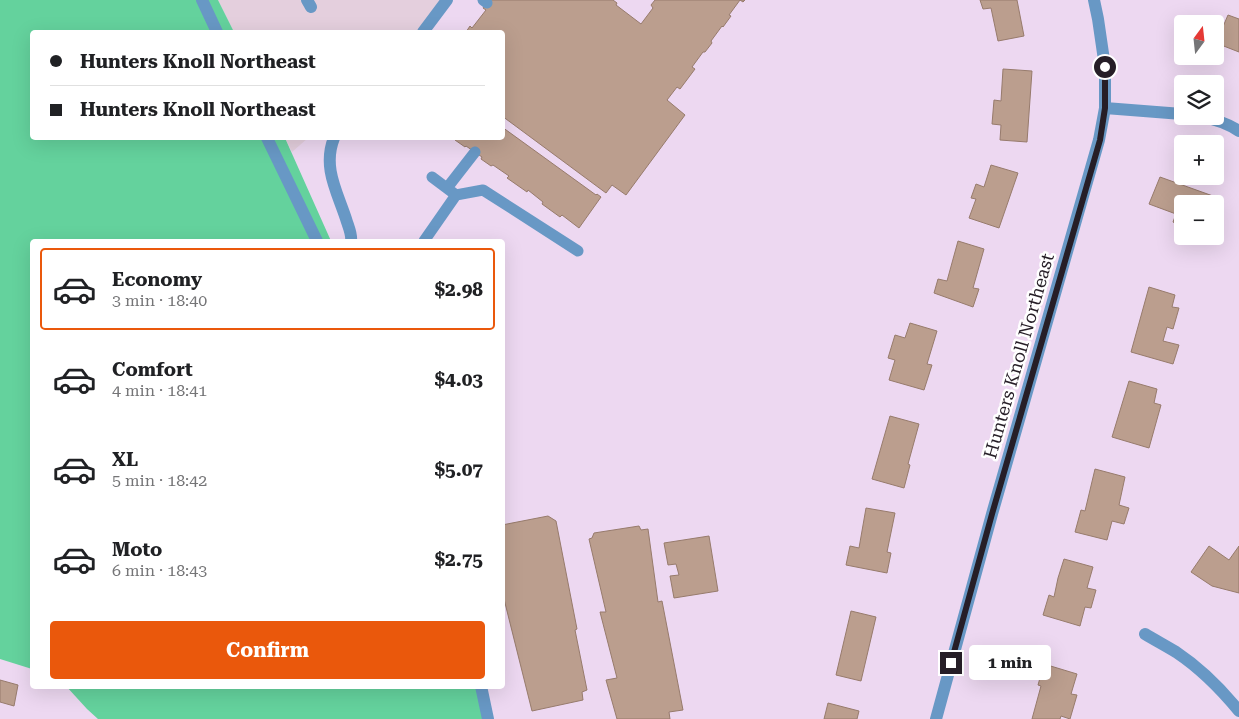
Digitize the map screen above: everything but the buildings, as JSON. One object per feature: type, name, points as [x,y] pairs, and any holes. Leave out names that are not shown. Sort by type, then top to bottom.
[{"type":"street","points":[[202,0],[216,30]]},
{"type":"street","points":[[424,30],[447,0]]},
{"type":"street","name":"Hunters Knoll Northeast","points":[[936,719],[989,524],[1100,140],[1105,108],[1105,67],[1094,0]]},
{"type":"street","points":[[1105,108],[1174,113]]},
{"type":"street","points":[[1224,123],[1239,131]]},
{"type":"street","points":[[268,140],[316,239]]},
{"type":"street","points":[[334,140],[329,159],[332,181],[348,223],[352,239]]},
{"type":"street","points":[[1145,634],[1177,653],[1203,672],[1239,711]]},
{"type":"street","points":[[482,689],[488,719]]},
{"type":"lane","points":[[425,239],[475,152]]},
{"type":"lane","points":[[432,178],[452,191],[483,190],[578,251]]},
{"type":"shaded area","points":[[218,0],[447,0],[422,30],[233,30]]},
{"type":"shaded area","points":[[286,140],[306,140],[292,152]]},
{"type":"green space","points":[[0,0],[218,0],[233,30],[30,30],[30,140],[286,140],[330,239],[30,239],[30,668],[0,659]]},
{"type":"green space","points":[[69,689],[481,689],[488,719],[98,719]]},
{"type":"route","points":[[951,663],[1100,140],[1105,108],[1105,67]]}]
